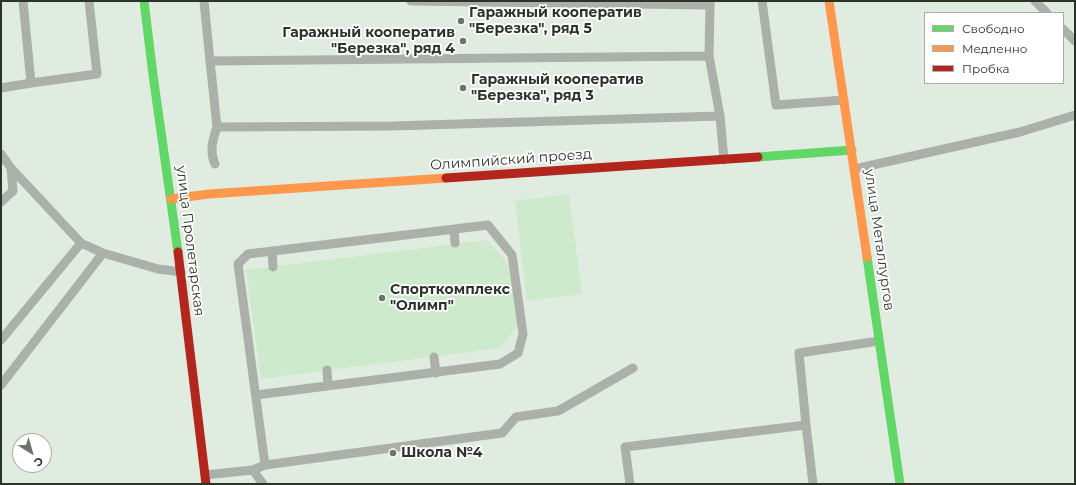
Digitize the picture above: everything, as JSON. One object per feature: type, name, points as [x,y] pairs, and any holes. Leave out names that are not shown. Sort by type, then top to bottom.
[{"type":"street","name":"улица Пролетарская","points":[[144,1],[181,272],[206,480]]},
{"type":"street","name":"улица Металлургов","points":[[829,1],[900,484]]},
{"type":"street","name":"Олимпийский проезд","points":[[171,199],[217,194],[852,150]]},
{"type":"lane","points":[[23,1],[31,83]]},
{"type":"lane","points":[[1,88],[97,74],[89,1]]},
{"type":"lane","points":[[204,1],[217,127],[212,143],[212,158],[214,164]]},
{"type":"lane","points":[[411,1],[710,3],[709,56],[720,116],[724,160]]},
{"type":"lane","points":[[762,1],[776,105],[844,100]]},
{"type":"lane","points":[[1035,1],[1046,12]]},
{"type":"lane","points":[[1064,30],[1075,41]]},
{"type":"lane","points":[[210,61],[709,56]]},
{"type":"lane","points":[[859,168],[1020,132],[1075,115]]},
{"type":"lane","points":[[217,127],[393,126],[720,116]]},
{"type":"lane","points":[[1,154],[11,168],[81,243],[103,253],[158,269],[181,272]]},
{"type":"lane","points":[[1,202],[13,191],[11,168]]},
{"type":"lane","points":[[256,395],[500,364],[518,353],[523,334],[512,255],[500,247],[488,225],[248,254],[238,264],[265,465]]},
{"type":"lane","points":[[454,229],[456,243]]},
{"type":"lane","points":[[1,340],[81,243]]},
{"type":"lane","points":[[272,251],[273,266]]},
{"type":"lane","points":[[1,385],[103,253]]},
{"type":"lane","points":[[813,484],[799,353],[880,341]]},
{"type":"lane","points":[[434,357],[436,372]]},
{"type":"lane","points":[[206,480],[253,470],[265,465],[502,433],[516,417],[558,411],[633,368]]},
{"type":"lane","points":[[327,370],[328,386]]},
{"type":"lane","points":[[630,484],[625,447],[806,425]]},
{"type":"lane","points":[[253,470],[263,484]]},
{"type":"green space","points":[[569,194],[582,294],[527,301],[515,201]]},
{"type":"green space","name":"Спорткомплекс \"Олимп\"","points":[[487,240],[510,266],[517,327],[500,348],[261,379],[246,270]]},
{"type":"traffic: fast","points":[[144,1],[178,252]]},
{"type":"traffic: fast","points":[[758,157],[852,150]]},
{"type":"traffic: fast","points":[[867,257],[900,484]]},
{"type":"traffic: slow","points":[[829,1],[867,257]]},
{"type":"traffic: slow","points":[[171,199],[209,194],[446,178]]},
{"type":"traffic: jam","points":[[446,178],[758,157]]},
{"type":"traffic: jam","points":[[178,252],[206,484]]},
{"type":"place","name":"Гаражный кооператив \"Березка\", ряд 5","points":[[461,21]]},
{"type":"place","name":"Гаражный кооператив \"Березка\", ряд 4","points":[[463,41]]},
{"type":"place","name":"Гаражный кооператив \"Березка\", ряд 3","points":[[463,88]]},
{"type":"place","name":"Спорткомплекс \"Олимп\"","points":[[382,298]]},
{"type":"place","name":"Школа №4","points":[[393,453]]}]
